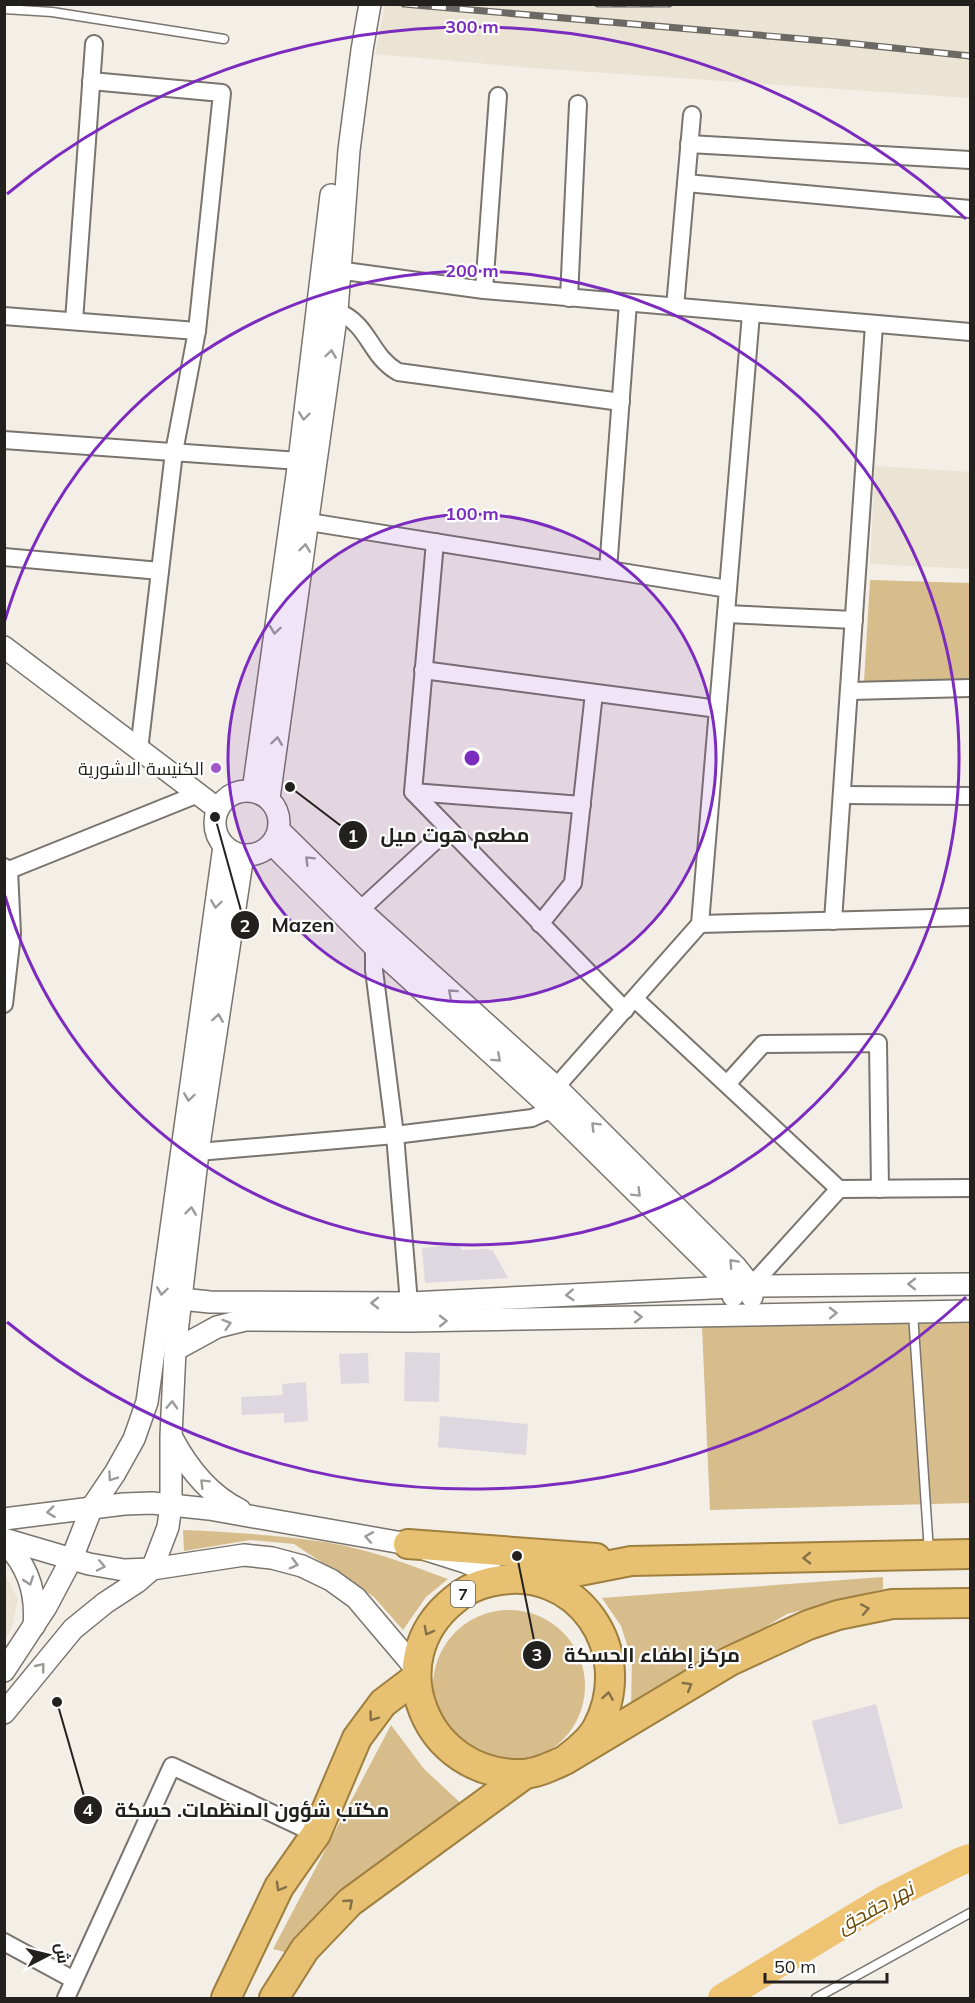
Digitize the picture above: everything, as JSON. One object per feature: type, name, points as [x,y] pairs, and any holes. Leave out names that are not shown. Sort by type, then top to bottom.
[{"type":"highway","points":[[408,1544],[631,1561]]},
{"type":"highway","name":"7","points":[[970,1554],[631,1561],[533,1580],[505,1579],[478,1585],[454,1599],[441,1612],[422,1643],[417,1674],[421,1705],[432,1729],[449,1750],[472,1765],[498,1773],[525,1774],[546,1769],[565,1760],[730,1660],[808,1625],[838,1615],[892,1604],[970,1602]]},
{"type":"highway","name":"7","points":[[533,1580],[563,1591],[587,1611],[604,1638],[611,1669],[609,1700],[596,1729],[583,1746],[565,1760]]},
{"type":"highway","points":[[226,1998],[279,1887],[316,1834],[357,1738],[384,1703],[417,1674]]},
{"type":"highway","name":"7","points":[[274,1998],[305,1949],[350,1902],[525,1774]]},
{"type":"street","points":[[261,795],[309,522],[337,311],[330,269],[344,86],[359,4]]},
{"type":"street","points":[[261,795],[298,461],[370,4]]},
{"type":"street","points":[[74,321],[94,44]]},
{"type":"street","points":[[91,81],[222,93],[197,331],[174,452],[139,750]]},
{"type":"street","points":[[484,290],[498,96]]},
{"type":"street","points":[[569,298],[578,104]]},
{"type":"street","points":[[675,307],[692,115]]},
{"type":"street","points":[[689,144],[970,160]]},
{"type":"street","points":[[686,183],[970,209]]},
{"type":"street","points":[[330,269],[484,290],[970,332]]},
{"type":"street","points":[[608,570],[628,303]]},
{"type":"street","points":[[337,311],[347,315],[363,329],[378,355],[398,372],[621,402]]},
{"type":"street","points":[[556,1087],[700,924],[751,314]]},
{"type":"street","points":[[4,316],[197,331]]},
{"type":"street","points":[[833,921],[874,325]]},
{"type":"street","points":[[4,440],[298,461]]},
{"type":"street","points":[[309,522],[728,589]]},
{"type":"street","points":[[435,542],[413,792],[540,924],[630,1004],[727,1084],[839,1189],[970,1188]]},
{"type":"street","points":[[4,557],[160,571]]},
{"type":"street","points":[[726,614],[854,620]]},
{"type":"street","points":[[4,647],[218,809]]},
{"type":"street","points":[[423,670],[718,709]]},
{"type":"street","points":[[850,691],[970,688]]},
{"type":"street","points":[[540,924],[573,883],[594,693]]},
{"type":"street","points":[[236,792],[261,795],[278,813],[276,837],[259,853],[234,851],[216,833],[218,809],[229,796],[236,792]]},
{"type":"street","points":[[413,792],[582,805]]},
{"type":"street","points":[[4,1004],[12,934],[7,869],[198,794]]},
{"type":"street","points":[[842,795],[970,796]]},
{"type":"street","points":[[360,910],[448,829]]},
{"type":"street","points":[[276,837],[556,1087],[736,1267],[742,1286],[745,1315]]},
{"type":"street","points":[[276,837],[374,946],[742,1286]]},
{"type":"street","points":[[4,1713],[73,1629],[152,1569],[168,1527],[171,1505],[175,1350],[234,851]]},
{"type":"street","points":[[4,1671],[34,1626],[72,1558],[92,1507],[125,1457],[147,1402],[234,851]]},
{"type":"street","points":[[700,924],[970,917]]},
{"type":"street","points":[[374,946],[374,970],[395,1135],[410,1312]]},
{"type":"street","points":[[727,1084],[763,1044],[878,1043],[880,1189]]},
{"type":"street","points":[[198,1152],[395,1135],[532,1118],[552,1109]]},
{"type":"street","points":[[742,1286],[839,1189]]},
{"type":"street","points":[[175,1350],[217,1327],[245,1320],[410,1312],[742,1286],[970,1284]]},
{"type":"street","points":[[181,1299],[410,1312],[745,1315],[970,1311]]},
{"type":"street","points":[[171,1436],[183,1459],[206,1486],[235,1508],[251,1516]]},
{"type":"street","points":[[4,1519],[124,1504],[171,1505],[251,1516],[408,1544],[465,1562],[505,1579]]},
{"type":"street","points":[[4,1541],[106,1568],[124,1570],[152,1569],[244,1556],[272,1558],[302,1566],[331,1580],[356,1599],[417,1674]]},
{"type":"street","points":[[4,1541],[19,1559],[31,1584],[35,1612],[34,1626]]},
{"type":"street","points":[[66,1998],[172,1766],[316,1834]]},
{"type":"street","points":[[7,1948],[74,1980]]},
{"type":"lane","points":[[4,9],[52,12],[224,39]]},
{"type":"lane","points":[[913,1311],[929,1555]]},
{"type":"lane","points":[[816,1998],[970,1913]]},
{"type":"shaded area","points":[[385,5],[970,5],[970,98],[533,68],[375,54]]},
{"type":"shaded area","points":[[875,466],[970,472],[970,569],[870,564]]},
{"type":"shaded area","points":[[870,580],[970,583],[970,679],[864,682]]},
{"type":"shaded area","points":[[970,1321],[970,1503],[710,1510],[702,1327]]},
{"type":"shaded area","points":[[183,1530],[290,1537],[325,1542],[372,1553],[448,1579],[426,1597],[403,1630],[374,1597],[294,1544],[250,1540],[184,1551]]},
{"type":"shaded area","points":[[5,1575],[18,1599],[11,1630],[5,1639]]},
{"type":"shaded area","points":[[883,1577],[883,1589],[787,1614],[631,1708],[632,1660],[621,1626],[602,1598]]},
{"type":"shaded area","points":[[509,1610],[524,1611],[538,1616],[563,1632],[579,1657],[584,1671],[584,1701],[579,1715],[563,1740],[538,1756],[524,1761],[509,1762],[494,1761],[480,1756],[455,1740],[439,1715],[434,1701],[433,1686],[434,1671],[439,1657],[455,1632],[480,1616],[494,1611]]},
{"type":"shaded area","points":[[391,1725],[424,1769],[466,1808],[288,1953],[273,1949]]},
{"type":"building","points":[[460,1244],[461,1250],[487,1249],[493,1251],[508,1278],[425,1283],[422,1248]]},
{"type":"building","points":[[405,1352],[440,1353],[439,1402],[404,1401]]},
{"type":"building","points":[[368,1353],[369,1383],[341,1384],[339,1354]]},
{"type":"building","points":[[306,1382],[308,1421],[284,1423],[284,1413],[242,1415],[241,1397],[283,1395],[282,1384]]},
{"type":"building","points":[[440,1416],[528,1424],[526,1455],[438,1447]]},
{"type":"building","points":[[876,1704],[903,1808],[839,1825],[812,1721]]},
{"type":"waterway","name":"نهر جقجق","points":[[722,1998],[885,1899],[970,1858]]},
{"type":"railway","points":[[404,4],[970,56]]},
{"type":"railway","points":[[598,4],[669,4]]},
{"type":"place","name":"الكنيسة الاشورية","points":[[216,768]]},
{"type":"place","name":"مطعم هوت ميل","points":[[290,787]]},
{"type":"place","name":"Mazen","points":[[215,817]]},
{"type":"place","name":"مركز إطفاء الحسكة","points":[[517,1556]]},
{"type":"place","name":"مكتب شؤون المنظمات. حسكة","points":[[57,1702]]}]
